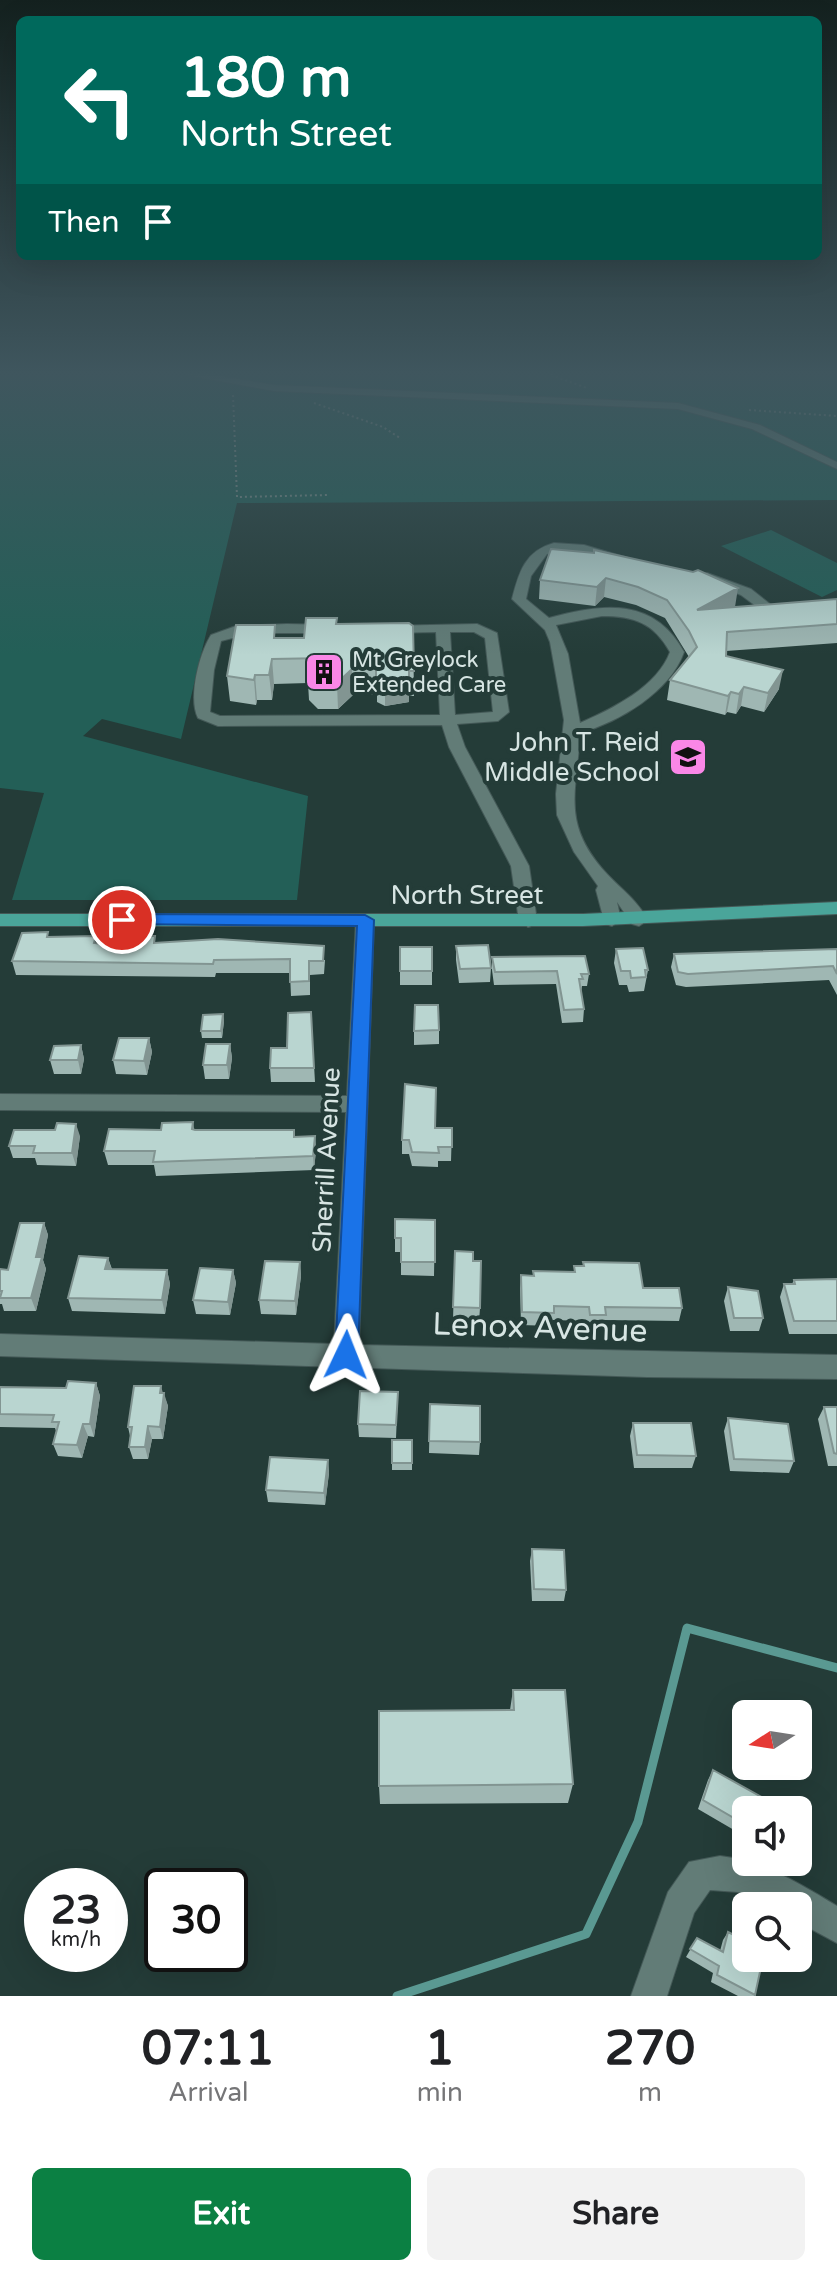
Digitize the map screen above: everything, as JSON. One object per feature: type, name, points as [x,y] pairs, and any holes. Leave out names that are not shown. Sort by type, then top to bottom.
[{"type":"main road","name":"North Street","points":[[0,920],[639,920],[837,908]]},
{"type":"street","points":[[639,920],[617,888],[608,885],[578,843],[566,818],[563,793],[572,730],[554,634],[547,623],[519,599],[535,554],[541,548],[568,546],[645,563]]},
{"type":"street","points":[[691,573],[746,592],[773,612]]},
{"type":"street","points":[[547,623],[583,613],[621,612],[650,620],[671,638],[677,659],[666,676],[592,726],[572,730]]},
{"type":"street","points":[[443,628],[448,720],[457,747],[520,866],[528,921]]},
{"type":"street","points":[[348,629],[238,630],[221,635],[213,643],[201,706],[203,715],[218,721],[448,720],[487,719],[501,712],[492,636],[477,628],[380,629]]},
{"type":"street","points":[[569,707],[606,716]]},
{"type":"street","points":[[608,885],[605,890],[612,920]]},
{"type":"street","name":"Sherrill Avenue","points":[[346,1355],[365,920]]},
{"type":"street","points":[[0,1102],[355,1104]]},
{"type":"street","name":"Lenox Avenue","points":[[0,1345],[647,1365],[837,1367]]},
{"type":"street","points":[[649,1996],[680,1904],[701,1874],[722,1870],[757,1880],[837,1926]]},
{"type":"path","points":[[236,468],[237,497],[329,495]]},
{"type":"green space","points":[[0,468],[837,468],[837,500],[237,503],[181,739],[102,719],[83,736],[308,796],[297,900],[12,900],[44,793],[0,788]]},
{"type":"green space","points":[[771,530],[837,563],[837,590],[822,597],[721,546]]},
{"type":"building","points":[[551,549],[594,553],[594,550],[693,572],[698,570],[738,588],[697,610],[837,599],[837,624],[727,632],[726,656],[783,670],[768,693],[744,687],[739,694],[731,692],[728,696],[670,680],[697,647],[667,600],[606,578],[597,587],[540,580]]},
{"type":"building","points":[[306,618],[337,618],[336,624],[409,623],[413,626],[414,671],[409,671],[409,677],[385,680],[376,677],[376,669],[352,669],[337,683],[317,683],[308,674],[326,658],[272,659],[269,675],[255,675],[254,680],[227,676],[236,625],[275,625],[274,638],[304,638]]},
{"type":"building","points":[[48,932],[47,937],[96,936],[94,943],[102,944],[138,943],[139,936],[155,936],[154,943],[218,939],[324,946],[323,961],[309,961],[309,981],[290,982],[290,959],[214,960],[213,964],[12,961],[22,933]]},
{"type":"building","points":[[488,945],[491,968],[460,969],[456,946]]},
{"type":"building","points":[[400,947],[432,947],[432,971],[400,971]]},
{"type":"building","points":[[643,948],[648,970],[645,970],[646,977],[631,978],[630,971],[621,971],[616,949]]},
{"type":"building","points":[[837,949],[837,974],[833,966],[688,974],[678,972],[674,954]]},
{"type":"building","points":[[585,956],[589,974],[581,974],[583,979],[579,979],[584,1009],[564,1010],[557,971],[495,972],[492,957]]},
{"type":"building","points":[[415,1005],[438,1005],[439,1030],[414,1031]]},
{"type":"building","points":[[311,1012],[314,1068],[270,1068],[271,1048],[287,1048],[288,1013]]},
{"type":"building","points":[[223,1014],[221,1031],[201,1031],[203,1015]]},
{"type":"building","points":[[119,1038],[149,1038],[144,1061],[113,1060]]},
{"type":"building","points":[[206,1044],[230,1044],[227,1065],[203,1065]]},
{"type":"building","points":[[81,1045],[78,1060],[50,1060],[54,1046]]},
{"type":"building","points":[[405,1084],[436,1088],[435,1128],[452,1128],[452,1147],[438,1147],[439,1153],[412,1152],[409,1140],[402,1140]]},
{"type":"building","points":[[193,1122],[192,1129],[195,1130],[294,1130],[294,1137],[315,1136],[313,1156],[153,1162],[155,1151],[104,1151],[109,1129],[161,1130],[162,1123]]},
{"type":"building","points":[[57,1123],[76,1124],[72,1153],[33,1153],[35,1146],[9,1146],[14,1130],[55,1130]]},
{"type":"building","points":[[395,1219],[435,1220],[435,1262],[401,1262],[401,1238],[395,1238]]},
{"type":"building","points":[[20,1223],[44,1223],[36,1257],[42,1257],[31,1298],[0,1298],[0,1269],[8,1270]]},
{"type":"building","points":[[455,1251],[473,1252],[473,1261],[481,1261],[480,1308],[453,1307]]},
{"type":"building","points":[[79,1256],[108,1258],[105,1269],[167,1270],[162,1300],[68,1298]]},
{"type":"building","points":[[265,1261],[300,1262],[295,1301],[259,1300]]},
{"type":"building","points":[[583,1262],[639,1263],[643,1288],[679,1288],[682,1308],[605,1307],[606,1315],[590,1315],[589,1307],[554,1306],[554,1313],[522,1312],[521,1275],[534,1276],[533,1271],[575,1272],[574,1266],[584,1266]]},
{"type":"building","points":[[200,1268],[233,1270],[228,1302],[193,1300]]},
{"type":"building","points":[[837,1279],[837,1321],[794,1321],[784,1284],[795,1284],[794,1280]]},
{"type":"building","points":[[728,1287],[758,1291],[763,1318],[734,1318]]},
{"type":"building","points":[[68,1381],[96,1383],[90,1424],[83,1424],[77,1445],[53,1444],[59,1422],[52,1422],[54,1415],[0,1414],[0,1387],[66,1388]]},
{"type":"building","points":[[134,1386],[161,1386],[160,1393],[164,1393],[160,1427],[148,1426],[145,1447],[129,1447],[132,1427],[128,1427]]},
{"type":"building","points":[[360,1391],[398,1392],[396,1425],[358,1424]]},
{"type":"building","points":[[430,1404],[480,1406],[480,1442],[429,1441]]},
{"type":"building","points":[[824,1407],[837,1407],[837,1454],[834,1453]]},
{"type":"building","points":[[728,1418],[788,1424],[794,1461],[734,1459]]},
{"type":"building","points":[[633,1423],[691,1423],[696,1456],[637,1455]]},
{"type":"building","points":[[392,1440],[412,1440],[412,1463],[392,1463]]},
{"type":"building","points":[[270,1457],[328,1460],[324,1493],[266,1490]]},
{"type":"building","points":[[532,1549],[564,1550],[566,1590],[534,1589]]},
{"type":"building","points":[[513,1690],[565,1690],[573,1784],[379,1786],[379,1711],[514,1710]]},
{"type":"building","points":[[713,1770],[760,1796],[732,1796],[732,1817],[703,1800]]},
{"type":"building","points":[[728,1932],[732,1934],[732,1972],[760,1972],[755,1995],[717,1975],[719,1966],[690,1949],[697,1938],[723,1952]]},
{"type":"waterway","points":[[397,1996],[586,1934],[638,1822],[687,1628],[837,1668]]},
{"type":"place","name":"Mt Greylock Extended Care","points":[[324,672]]},
{"type":"place","name":"John T. Reid Middle School","points":[[688,757]]},
{"type":"route","points":[[122,920],[365,920],[346,1355]]}]
